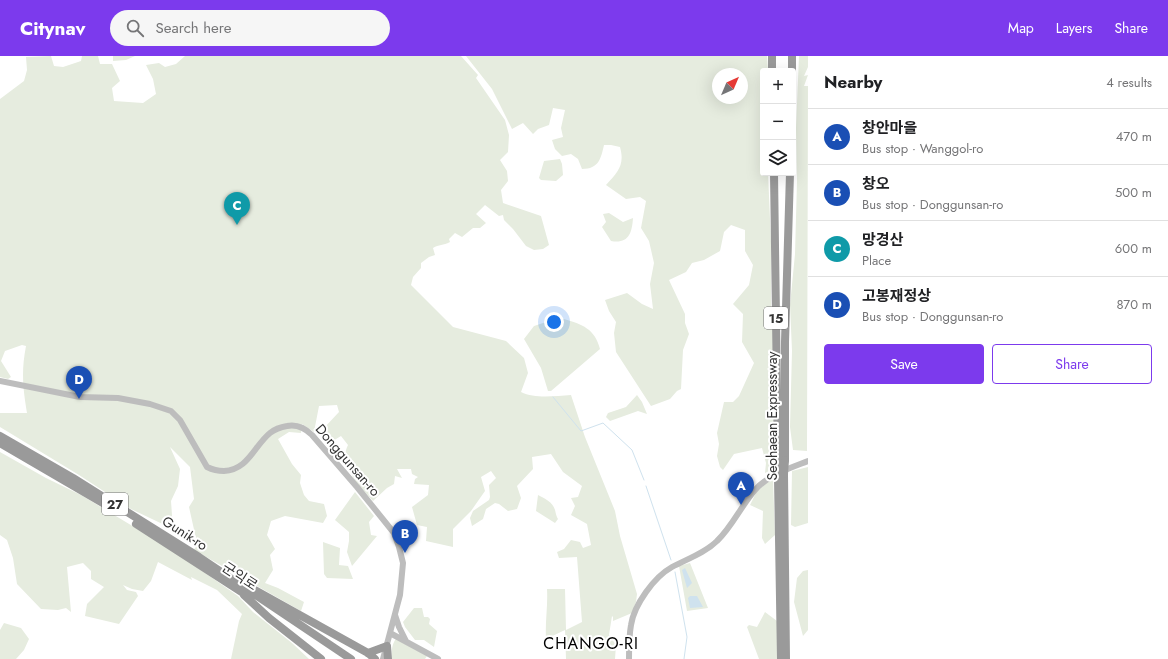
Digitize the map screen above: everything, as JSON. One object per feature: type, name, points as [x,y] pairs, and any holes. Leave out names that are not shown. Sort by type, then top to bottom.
[{"type":"highway","points":[[772,56],[772,68]]},
{"type":"highway","points":[[792,56],[792,68]]},
{"type":"highway","name":"Seohaean Expressway","points":[[774,176],[781,462],[780,613],[784,626],[781,659]]},
{"type":"highway","name":"Seohaean Expressway","points":[[781,462],[790,176]]},
{"type":"highway","name":"Gunik-ro","points":[[0,436],[73,478],[228,577],[351,659]]},
{"type":"highway","name":"군익로","points":[[0,443],[112,509],[342,659]]},
{"type":"highway","name":"Seohaean Expressway","points":[[781,476],[786,659]]},
{"type":"highway","points":[[228,577],[264,594],[376,659]]},
{"type":"highway","points":[[244,594],[269,618],[321,659]]},
{"type":"highway","points":[[368,653],[387,646],[388,659]]},
{"type":"street","name":"Donggunsan-ro","points":[[0,381],[80,397],[118,398],[150,404],[171,411],[180,420],[207,467],[218,471],[232,470],[240,467],[270,434],[279,428],[291,425],[303,428],[311,434],[347,475],[394,533],[403,563],[400,595],[383,659]]},
{"type":"street","points":[[629,659],[631,626],[634,615],[641,600],[655,582],[670,568],[717,542],[756,489],[772,476],[808,461]]},
{"type":"street","points":[[395,614],[399,627],[407,642]]},
{"type":"street","points":[[390,633],[438,659]]},
{"type":"shaded area","points":[[51,56],[54,66],[63,67],[81,61],[82,56],[98,56],[100,64],[112,64],[120,81],[112,88],[114,101],[143,103],[156,94],[153,79],[146,65],[159,63],[165,67],[176,64],[185,56],[461,56],[478,75],[476,78],[505,120],[509,135],[508,152],[500,160],[507,171],[508,181],[501,190],[503,203],[541,216],[549,245],[543,249],[534,250],[526,246],[504,220],[503,215],[499,216],[485,205],[476,214],[486,223],[480,228],[473,228],[462,237],[455,233],[449,239],[450,242],[433,248],[435,255],[429,257],[421,263],[421,268],[413,277],[411,285],[453,327],[506,341],[524,358],[528,373],[521,392],[532,396],[571,395],[585,437],[615,511],[620,536],[637,594],[632,613],[613,621],[612,616],[609,635],[616,645],[615,659],[566,659],[565,630],[546,639],[547,589],[565,589],[566,630],[582,622],[577,557],[559,558],[557,552],[564,549],[571,540],[580,542],[583,548],[591,545],[587,524],[571,515],[575,506],[571,498],[578,497],[582,486],[563,472],[551,454],[532,457],[533,469],[517,486],[521,498],[517,509],[508,511],[499,504],[495,503],[486,509],[483,519],[472,526],[470,518],[473,511],[489,500],[489,485],[496,478],[491,471],[481,477],[485,491],[471,511],[453,529],[453,547],[426,541],[427,527],[417,525],[412,507],[428,495],[429,485],[414,484],[415,479],[418,477],[412,474],[411,469],[397,469],[402,478],[395,476],[394,484],[387,488],[373,501],[355,481],[350,472],[353,465],[347,458],[346,454],[348,445],[341,436],[331,442],[324,428],[339,412],[337,405],[319,406],[314,432],[302,424],[301,433],[289,432],[278,439],[292,464],[301,475],[300,483],[304,495],[309,501],[324,504],[327,516],[323,523],[285,516],[271,521],[267,535],[275,549],[270,555],[273,570],[265,583],[304,602],[301,611],[194,550],[197,543],[189,507],[194,499],[190,467],[170,447],[180,469],[178,486],[171,501],[173,529],[131,509],[79,475],[0,427],[0,413],[27,413],[23,380],[23,364],[26,346],[22,345],[5,351],[1,361],[11,377],[8,379],[0,377],[0,99],[24,81],[27,70],[26,57]]},
{"type":"shaded area","points":[[113,56],[135,56],[126,60],[113,61]]},
{"type":"shaded area","points":[[466,56],[767,56],[768,68],[760,68],[760,176],[768,176],[771,242],[771,326],[775,327],[775,468],[765,473],[766,463],[762,448],[734,454],[723,470],[720,467],[717,456],[719,444],[717,433],[724,402],[733,402],[739,396],[754,363],[742,342],[743,314],[733,304],[749,285],[753,265],[745,251],[745,230],[731,225],[724,232],[720,251],[704,260],[692,263],[686,272],[669,280],[685,314],[685,323],[689,334],[683,350],[681,389],[677,391],[670,399],[651,406],[616,352],[614,333],[616,322],[609,311],[605,300],[627,293],[642,304],[653,309],[650,284],[654,263],[649,241],[641,228],[646,201],[640,197],[626,199],[606,185],[617,172],[621,164],[622,159],[620,147],[604,145],[602,154],[596,165],[588,169],[582,169],[578,159],[571,154],[562,156],[555,149],[552,140],[563,137],[561,128],[565,110],[553,108],[549,125],[538,129],[533,134],[523,123],[512,129],[492,89]]},
{"type":"shaded area","points":[[799,56],[808,56],[808,67],[804,76],[808,75],[804,86],[808,86],[807,451],[793,450],[790,427],[792,351],[790,305],[795,254],[797,181],[796,128]]},
{"type":"shaded area","points":[[560,159],[563,175],[556,181],[541,180],[539,178],[544,161]]},
{"type":"shaded area","points":[[609,213],[623,222],[633,218],[632,229],[628,237],[617,242],[611,241],[602,227],[606,222],[603,214]]},
{"type":"shaded area","points":[[564,319],[587,328],[595,337],[600,349],[551,391],[548,391],[541,368],[524,339],[534,326],[549,321]]},
{"type":"shaded area","points":[[637,395],[647,414],[638,411],[610,421],[606,417],[608,413],[626,407]]},
{"type":"shaded area","points":[[0,452],[46,478],[81,495],[188,561],[238,596],[253,612],[292,643],[309,659],[231,659],[239,621],[242,614],[217,590],[191,577],[192,580],[158,562],[151,581],[143,591],[132,589],[123,585],[127,590],[136,592],[138,596],[119,624],[85,616],[87,604],[104,587],[91,579],[91,571],[83,563],[67,567],[71,612],[66,608],[58,610],[41,609],[17,584],[13,558],[7,540],[0,535]]},
{"type":"shaded area","points":[[808,467],[808,523],[795,527],[791,525],[792,471]]},
{"type":"shaded area","points":[[773,478],[775,535],[765,544],[762,538],[763,511],[750,505],[757,491]]},
{"type":"shaded area","points":[[355,492],[374,516],[369,522],[371,535],[377,536],[352,566],[347,552],[349,532],[335,520]]},
{"type":"shaded area","points":[[538,495],[554,507],[558,519],[555,523],[536,511]]},
{"type":"shaded area","points":[[323,542],[340,548],[339,565],[348,566],[353,579],[327,578],[324,574]]},
{"type":"shaded area","points":[[690,563],[708,608],[687,611],[679,566]]},
{"type":"shaded area","points":[[808,570],[808,630],[803,636],[794,602],[797,578],[803,571]]},
{"type":"shaded area","points":[[414,608],[422,608],[424,617],[428,617],[430,619],[429,624],[437,631],[434,647],[424,640],[415,640],[405,627],[403,622]]},
{"type":"shaded area","points":[[765,612],[777,621],[777,659],[759,659],[747,627],[749,625],[757,627]]},
{"type":"shaded area","points":[[4,623],[21,628],[29,639],[24,650],[16,659],[0,659],[0,630]]},
{"type":"shaded area","points":[[396,639],[427,656],[425,659],[392,659],[392,648]]},
{"type":"water","points":[[685,568],[692,583],[687,588],[682,570]]},
{"type":"water","points":[[690,596],[697,596],[703,607],[690,608],[688,598]]},
{"type":"waterway","points":[[553,397],[581,431],[603,423],[632,450],[644,480]]},
{"type":"waterway","points":[[646,486],[671,560]]},
{"type":"waterway","points":[[675,572],[687,637],[684,659]]},
{"type":"place","name":"망경산","points":[[237,225]]},
{"type":"place","name":"고봉재정상","points":[[79,399]]},
{"type":"place","name":"창안마을","points":[[741,505]]},
{"type":"place","name":"창오","points":[[405,553]]},
{"type":"district","name":"CHANGO-RI","points":[[591,643]]}]
